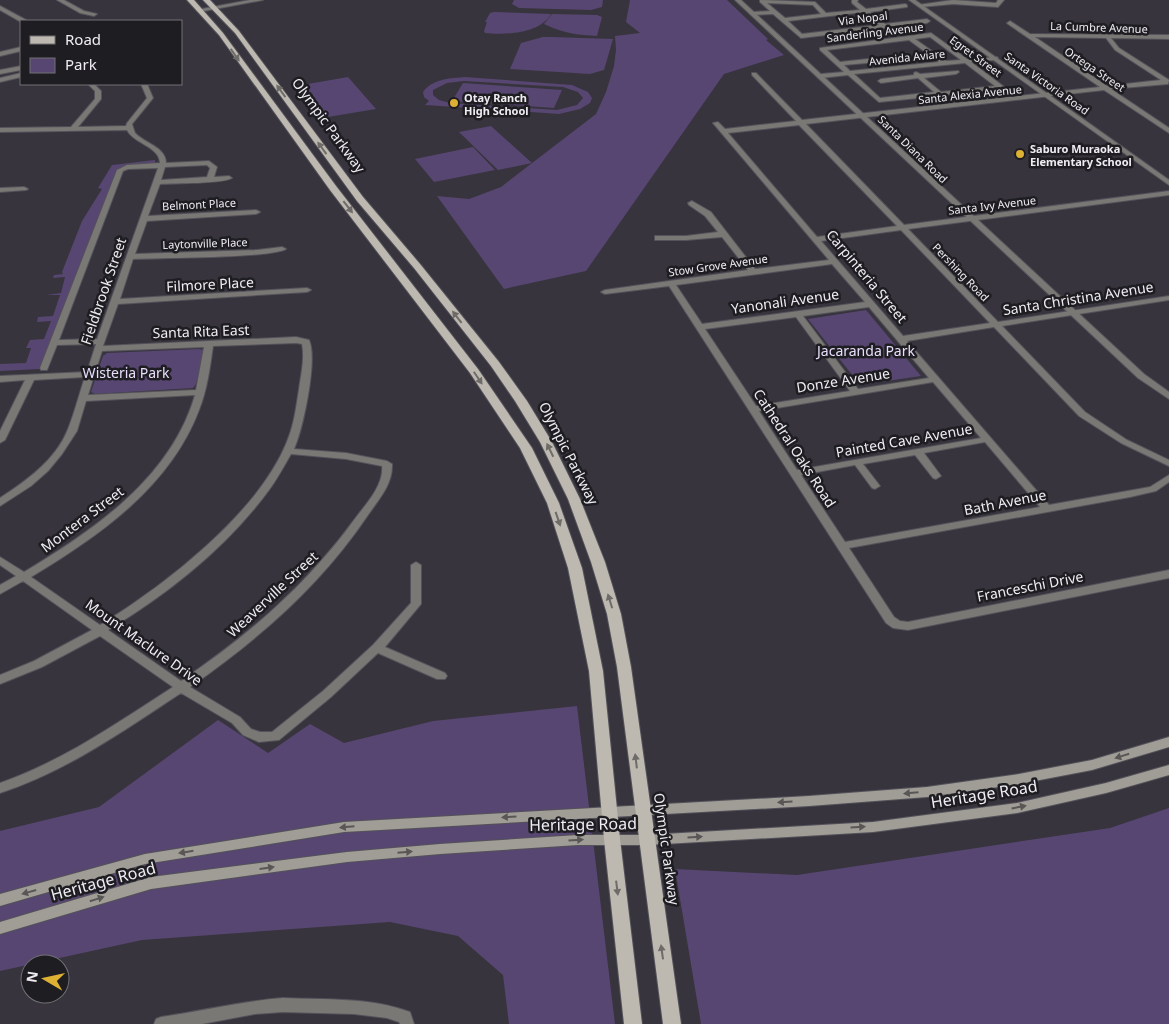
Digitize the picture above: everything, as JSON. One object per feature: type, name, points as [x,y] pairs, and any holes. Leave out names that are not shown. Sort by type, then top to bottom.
[{"type":"main road","points":[[190,0],[220,34],[293,134],[474,371],[526,448],[553,503],[575,568],[596,671],[612,839],[634,1024]]},
{"type":"main road","name":"Olympic Parkway","points":[[206,0],[237,32],[360,199],[417,266],[495,364],[521,401],[546,442],[574,500],[598,562],[614,614],[624,667],[672,1024]]},
{"type":"main road","points":[[293,134],[310,130]]},
{"type":"main road","name":"Heritage Road","points":[[0,900],[145,859],[344,827],[926,792],[1019,779],[1092,765],[1169,742]]},
{"type":"main road","name":"Heritage Road","points":[[0,928],[151,883],[347,857],[578,840],[647,840],[874,827],[1017,808],[1106,788],[1169,770]]},
{"type":"street","points":[[60,0],[82,12],[94,14]]},
{"type":"street","points":[[199,10],[260,0]]},
{"type":"street","name":"Santa Diana Road","points":[[738,0],[1072,313],[1141,376],[1169,396]]},
{"type":"street","points":[[762,0],[784,20],[905,6]]},
{"type":"street","points":[[762,0],[815,4],[825,15]]},
{"type":"street","points":[[856,0],[854,2],[884,26]]},
{"type":"street","name":"Santa Victoria Road","points":[[912,0],[1169,183]]},
{"type":"street","points":[[921,5],[952,1],[1000,3]]},
{"type":"street","points":[[0,8],[22,20]]},
{"type":"street","points":[[753,14],[775,12]]},
{"type":"street","name":"Via Nopal","points":[[784,20],[801,36],[927,21]]},
{"type":"street","name":"Ortega Street","points":[[1010,23],[1169,131]]},
{"type":"street","name":"La Cumbre Avenue","points":[[1028,36],[1053,34],[1167,39]]},
{"type":"street","name":"Sanderling Avenue","points":[[837,64],[822,49],[931,36]]},
{"type":"street","name":"Egret Street","points":[[931,36],[1009,93]]},
{"type":"street","points":[[1108,37],[1117,49],[1168,82]]},
{"type":"street","points":[[910,38],[944,63]]},
{"type":"street","points":[[0,54],[20,49]]},
{"type":"street","points":[[869,54],[887,69]]},
{"type":"street","name":"Avenida Aviare","points":[[821,76],[994,58]]},
{"type":"street","points":[[837,64],[876,60]]},
{"type":"street","points":[[837,64],[879,100],[1001,87]]},
{"type":"street","points":[[907,67],[954,106]]},
{"type":"street","points":[[0,72],[20,68]]},
{"type":"street","points":[[881,81],[956,72]]},
{"type":"street","name":"Pershing Road","points":[[754,74],[1082,414],[1128,444],[1169,463]]},
{"type":"street","points":[[0,80],[20,75]]},
{"type":"street","name":"Santa Alexia Avenue","points":[[863,116],[1168,82]]},
{"type":"street","points":[[74,128],[98,99],[98,91],[91,85]]},
{"type":"street","points":[[144,85],[150,98],[129,124],[129,128],[132,135],[138,140],[155,148],[163,159],[162,166]]},
{"type":"street","points":[[724,132],[863,116]]},
{"type":"street","name":"Carpinteria Street","points":[[716,123],[1046,508]]},
{"type":"street","points":[[0,130],[129,128]]},
{"type":"street","points":[[44,368],[120,170],[127,167],[209,163],[214,167],[210,180]]},
{"type":"street","name":"Fieldbrook Street","points":[[0,503],[28,484],[55,458],[72,431],[89,374],[162,166]]},
{"type":"street","points":[[156,182],[229,178]]},
{"type":"street","points":[[0,190],[24,189]]},
{"type":"street","name":"Santa Ivy Avenue","points":[[817,239],[1169,193]]},
{"type":"street","points":[[692,203],[708,214],[752,271]]},
{"type":"street","name":"Belmont Place","points":[[143,219],[256,212]]},
{"type":"street","points":[[658,238],[686,238],[724,234]]},
{"type":"street","name":"Laytonville Place","points":[[130,257],[257,252],[282,249]]},
{"type":"street","name":"Stow Grove Avenue","points":[[605,292],[835,261]]},
{"type":"street","name":"Cathedral Oaks Road","points":[[672,284],[890,620],[897,625]]},
{"type":"street","name":"Filmore Place","points":[[114,302],[307,290]]},
{"type":"street","name":"Santa Christina Avenue","points":[[902,339],[1169,298]]},
{"type":"street","name":"Yanonali Avenue","points":[[701,326],[872,304]]},
{"type":"street","points":[[797,314],[856,392]]},
{"type":"street","name":"Santa Rita East","points":[[54,343],[209,345],[296,340],[306,342],[308,353],[301,410],[295,434],[288,451]]},
{"type":"street","name":"Montera Street","points":[[0,590],[94,531],[140,492],[167,461],[179,443],[194,411],[200,392],[209,345]]},
{"type":"street","points":[[0,379],[89,374]]},
{"type":"street","points":[[0,440],[31,377]]},
{"type":"street","name":"Donze Avenue","points":[[754,409],[937,379]]},
{"type":"street","points":[[83,398],[200,392]]},
{"type":"street","name":"Painted Cave Avenue","points":[[795,473],[988,439]]},
{"type":"street","points":[[0,680],[26,670],[101,630],[170,581],[220,538],[260,495],[288,451]]},
{"type":"street","name":"Weaverville Street","points":[[0,788],[49,770],[86,750],[181,688],[250,637],[321,572],[349,537],[387,476],[387,464],[364,458],[288,451]]},
{"type":"street","points":[[917,451],[936,476]]},
{"type":"street","points":[[857,462],[875,486]]},
{"type":"street","name":"Bath Avenue","points":[[842,546],[1153,488],[1169,478]]},
{"type":"street","name":"Mount Maclure Drive","points":[[0,560],[181,688],[236,720],[247,732],[259,737],[274,737],[327,694],[377,648]]},
{"type":"street","points":[[416,565],[416,604],[377,648],[441,676]]},
{"type":"street","name":"Franceschi Drive","points":[[897,625],[908,626],[1169,574]]},
{"type":"street","points":[[161,1024],[224,1019],[255,1007],[282,1005],[354,1007],[387,1011],[406,1020]]},
{"type":"green space","points":[[514,0],[603,0],[602,7],[591,10],[519,8],[512,4]]},
{"type":"green space","points":[[630,0],[727,0],[768,39],[766,40],[784,55],[724,74],[586,271],[504,289],[437,196],[469,199],[501,187],[596,114],[606,92],[614,66],[615,36],[640,33],[626,22]]},
{"type":"green space","points":[[490,13],[551,14],[539,26],[521,32],[485,33],[487,22],[485,22]]},
{"type":"green space","points":[[552,14],[597,15],[602,17],[597,36],[570,33],[544,24]]},
{"type":"green space","points":[[543,37],[613,39],[604,70],[590,74],[510,69],[521,43]]},
{"type":"green space","points":[[348,77],[376,109],[328,117],[302,85]]},
{"type":"green space","points":[[465,77],[572,85],[588,92],[592,98],[590,103],[580,109],[559,114],[425,105],[429,101],[424,97],[423,92],[431,84],[442,80]],"holes":[[[464,81],[563,87],[578,92],[583,98],[577,105],[557,110],[450,103],[439,100],[433,95],[433,90],[447,83]]]},
{"type":"green space","points":[[463,83],[562,90],[554,108],[452,101]]},
{"type":"green space","points":[[491,126],[532,163],[498,170],[459,132]]},
{"type":"green space","points":[[473,147],[495,170],[434,182],[415,159]]},
{"type":"green space","points":[[155,160],[155,165],[127,166],[119,169],[40,369],[0,371],[0,364],[26,363],[31,348],[26,348],[30,340],[44,339],[51,321],[37,322],[38,317],[53,316],[60,295],[46,295],[61,293],[65,277],[53,278],[54,275],[63,274],[62,272],[82,221],[102,189],[98,188],[112,165]]},
{"type":"green space","name":"Jacaranda Park","points":[[866,310],[921,376],[860,385],[808,319]]},
{"type":"green space","name":"Wisteria Park","points":[[204,350],[196,384],[193,388],[95,394],[91,392],[103,356],[107,353]]},
{"type":"green space","points":[[577,706],[615,1024],[509,1024],[503,975],[458,936],[390,922],[142,940],[70,956],[70,954],[20,954],[20,967],[0,971],[0,831],[99,807],[218,720],[268,753],[310,724],[344,743],[433,721]]},
{"type":"green space","points":[[1169,808],[1169,1024],[701,1024],[675,869],[797,875],[1110,828]]},
{"type":"place","name":"Otay Ranch High School","points":[[454,103]]},
{"type":"place","name":"Saburo Muraoka Elementary School","points":[[1020,154]]}]
